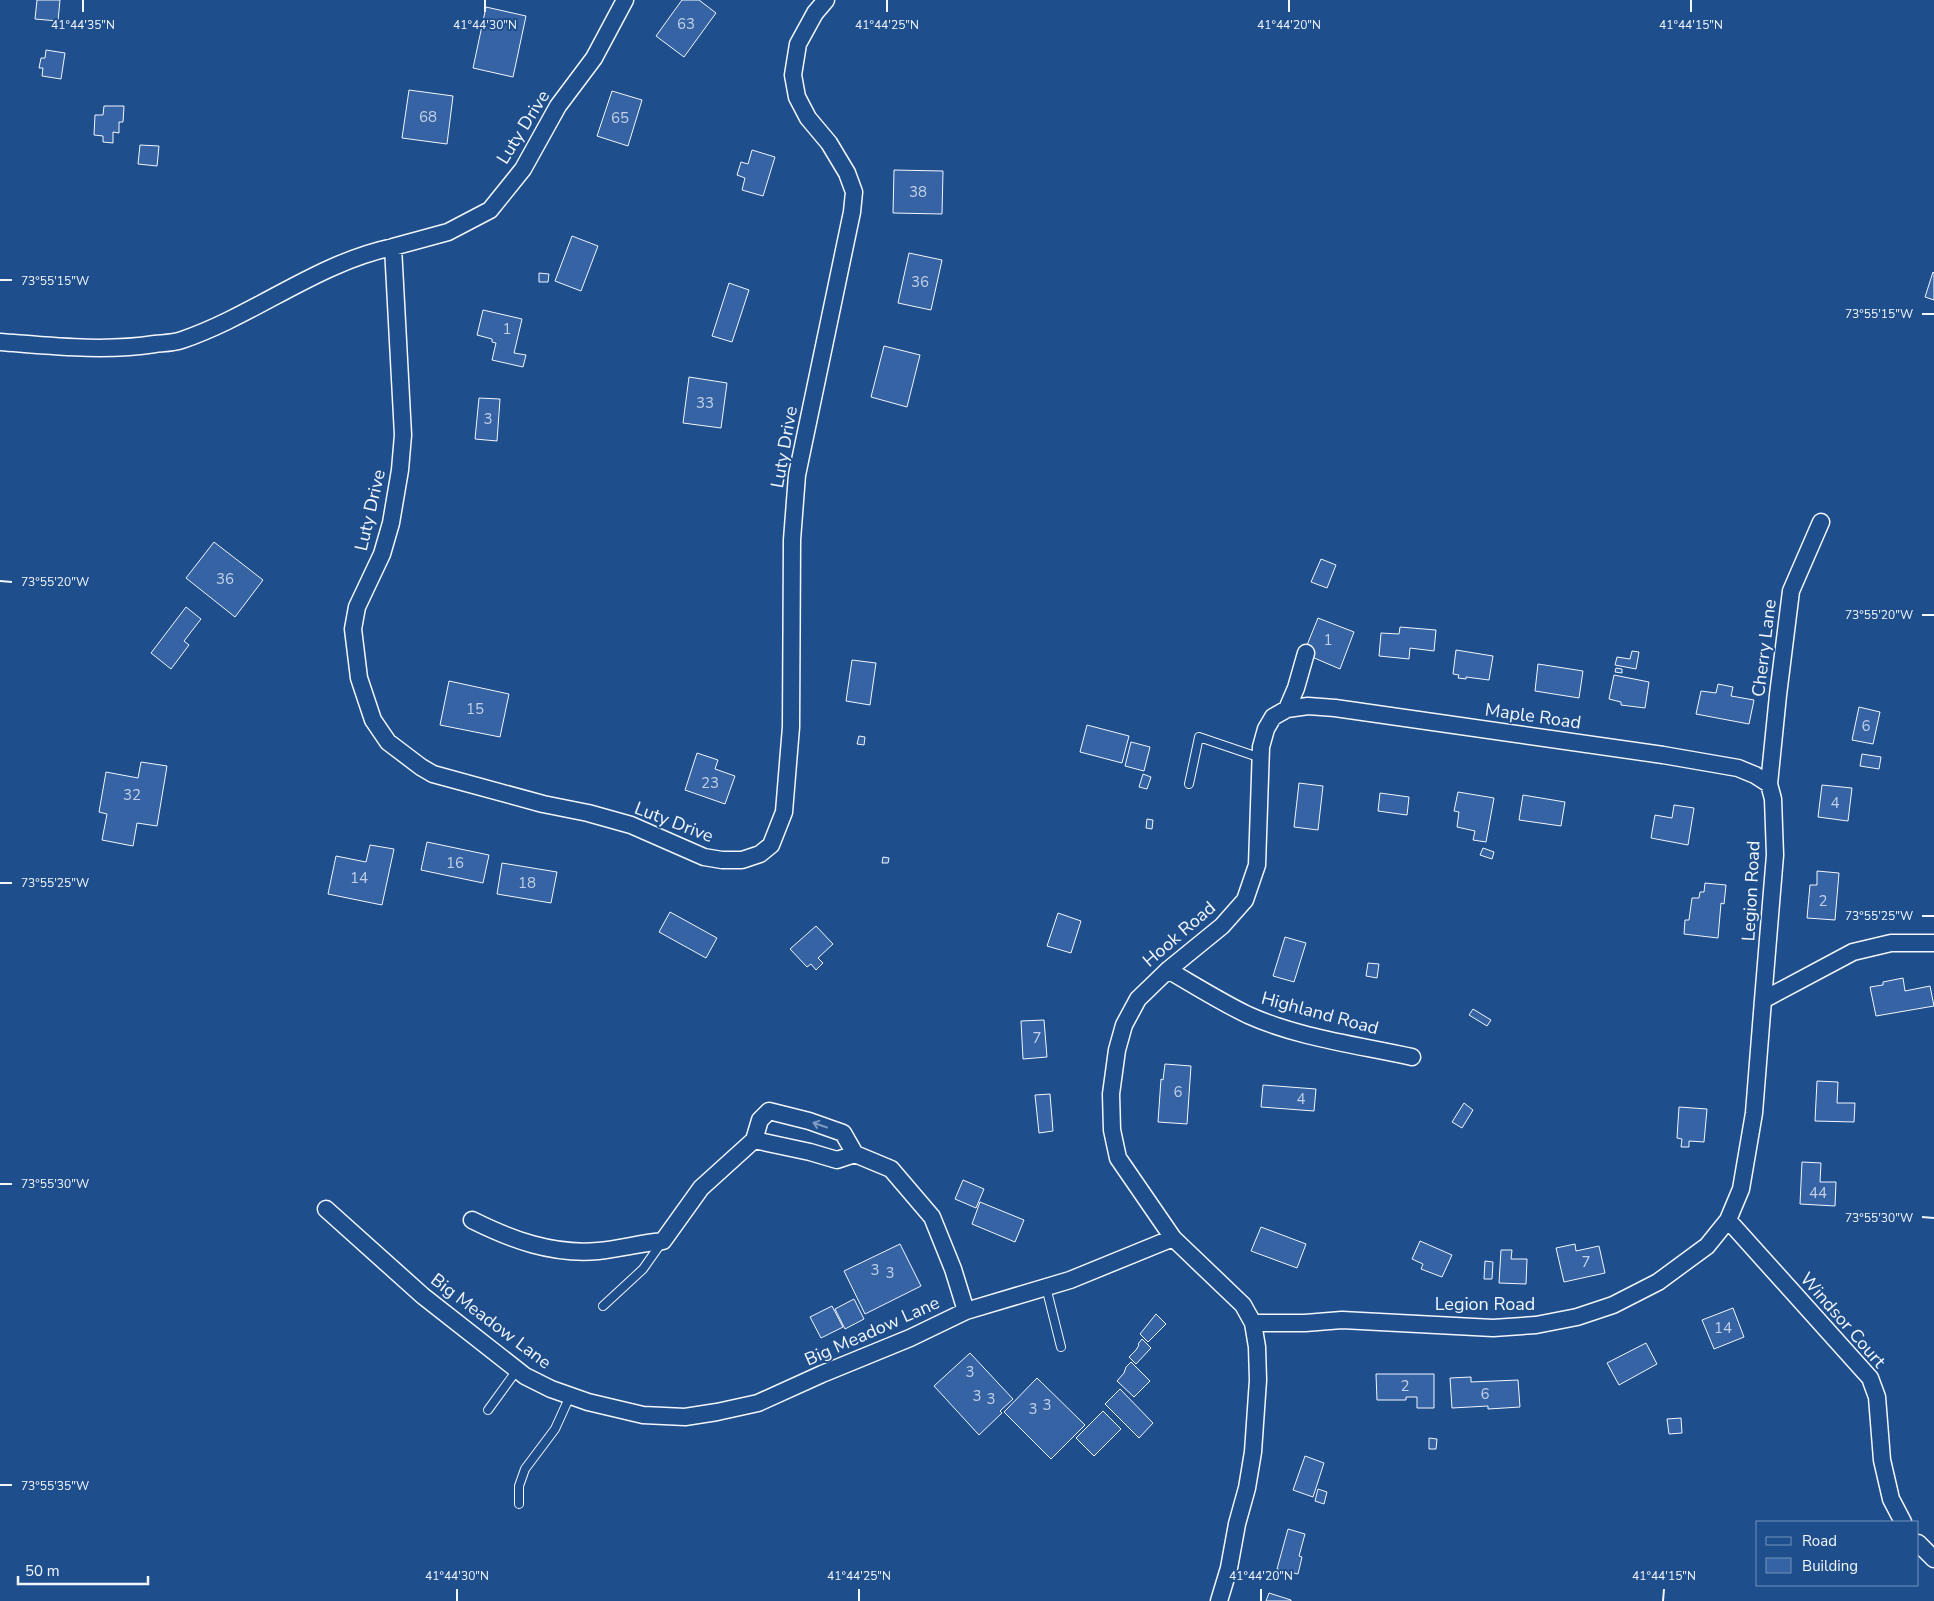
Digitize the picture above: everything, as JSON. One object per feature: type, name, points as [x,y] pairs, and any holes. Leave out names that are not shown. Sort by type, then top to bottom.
[{"type":"street","name":"Luty Drive","points":[[0,342],[81,348],[126,348],[179,341],[210,329],[336,265],[371,251],[448,232],[490,210],[523,169],[558,106],[594,58],[625,0]]},
{"type":"street","name":"Luty Drive","points":[[393,247],[403,436],[400,470],[391,523],[382,554],[357,607],[353,629],[359,678],[373,720],[388,742],[433,774],[630,825],[704,857],[722,860],[742,860],[760,854],[771,845],[784,812],[791,727],[792,540],[797,475],[852,212],[854,192],[847,173],[829,143],[808,118],[797,97],[793,75],[798,44],[815,13],[826,0]]},
{"type":"street","name":"Cherry Lane","points":[[1769,784],[1791,591],[1821,522]]},
{"type":"street","name":"Hook Road","points":[[1173,1238],[1118,1158],[1112,1130],[1110,1094],[1117,1050],[1124,1025],[1138,999],[1168,970],[1222,926],[1245,900],[1257,865],[1261,747],[1266,729],[1274,717],[1287,709],[1296,688],[1306,653]]},
{"type":"street","name":"Maple Road","points":[[1287,709],[1308,706],[1335,708],[1663,755],[1738,768],[1755,775],[1769,784]]},
{"type":"street","name":"Legion Road","points":[[1253,1323],[1305,1323],[1342,1320],[1493,1328],[1536,1325],[1577,1317],[1613,1305],[1658,1282],[1707,1246],[1728,1220],[1741,1189],[1754,1113],[1775,855],[1773,799],[1769,784]]},
{"type":"street","points":[[1763,1000],[1852,952],[1891,943],[1934,943]]},
{"type":"street","name":"Highland Road","points":[[1168,970],[1248,1014],[1277,1026],[1412,1057]]},
{"type":"street","points":[[472,1220],[514,1240],[535,1246],[570,1251],[599,1251],[663,1241],[701,1188],[754,1140],[760,1120],[769,1111],[843,1133],[855,1154],[837,1160],[754,1140]]},
{"type":"street","name":"Big Meadow Lane","points":[[855,1154],[892,1169],[932,1217],[953,1269],[966,1311]]},
{"type":"street","name":"Big Meadow Lane","points":[[326,1209],[423,1296],[517,1370],[551,1390],[588,1402],[642,1415],[685,1416],[717,1412],[758,1403],[822,1374],[910,1338],[966,1311],[1070,1280],[1173,1238]]},
{"type":"street","name":"Windsor Court","points":[[1728,1220],[1870,1378],[1877,1397],[1882,1460],[1891,1499],[1902,1521]]},
{"type":"street","points":[[1173,1238],[1243,1305],[1253,1323],[1257,1347],[1258,1380],[1253,1452],[1229,1568],[1219,1601]]},
{"type":"street","points":[[1919,1544],[1934,1559]]},
{"type":"lane","points":[[1189,784],[1199,737],[1261,758]]},
{"type":"lane","points":[[603,1306],[643,1269],[663,1241]]},
{"type":"lane","points":[[1046,1287],[1061,1347]]},
{"type":"lane","points":[[488,1410],[517,1370]]},
{"type":"lane","points":[[519,1504],[519,1486],[525,1469],[554,1429],[570,1396]]},
{"type":"building","points":[[37,0],[60,0],[58,21],[35,19]]},
{"type":"building","points":[[682,0],[699,0],[716,13],[684,57],[656,36]]},
{"type":"building","points":[[486,7],[526,16],[513,77],[473,68]]},
{"type":"building","points":[[46,50],[65,53],[61,79],[42,76],[43,68],[39,68],[41,58],[45,58]]},
{"type":"building","points":[[409,90],[453,96],[447,144],[402,138]]},
{"type":"building","points":[[612,91],[642,100],[628,146],[597,136]]},
{"type":"building","points":[[104,106],[124,106],[123,122],[119,122],[119,133],[113,132],[113,143],[103,142],[103,136],[94,135],[95,115],[103,115]]},
{"type":"building","points":[[140,145],[159,146],[157,166],[138,164]]},
{"type":"building","points":[[752,150],[775,157],[763,196],[742,190],[745,178],[737,175],[741,162],[748,164]]},
{"type":"building","points":[[894,170],[943,171],[942,214],[893,213]]},
{"type":"building","points":[[572,236],[598,246],[581,291],[555,281]]},
{"type":"building","points":[[909,253],[942,260],[931,310],[898,303]]},
{"type":"building","points":[[539,273],[549,274],[548,282],[539,282]]},
{"type":"building","points":[[1934,273],[1934,300],[1925,297]]},
{"type":"building","points":[[729,283],[749,290],[732,342],[712,336]]},
{"type":"building","points":[[483,310],[522,319],[514,353],[526,355],[523,367],[492,360],[496,343],[492,342],[492,339],[477,335]]},
{"type":"building","points":[[884,346],[920,355],[907,407],[871,397]]},
{"type":"building","points":[[689,377],[727,383],[721,428],[683,423]]},
{"type":"building","points":[[479,398],[500,399],[497,441],[475,439]]},
{"type":"building","points":[[214,542],[263,580],[235,617],[186,578]]},
{"type":"building","points":[[1321,559],[1336,565],[1327,588],[1311,582]]},
{"type":"building","points":[[186,607],[201,619],[184,641],[189,645],[171,669],[151,653]]},
{"type":"building","points":[[1318,618],[1354,632],[1340,669],[1312,657],[1305,650]]},
{"type":"building","points":[[1400,627],[1436,630],[1434,651],[1410,648],[1409,659],[1379,656],[1381,633],[1399,634]]},
{"type":"building","points":[[1456,650],[1493,656],[1489,680],[1466,677],[1466,679],[1458,678],[1459,675],[1453,674]]},
{"type":"building","points":[[1632,651],[1639,652],[1636,669],[1615,665],[1617,657],[1630,659]]},
{"type":"building","points":[[852,660],[876,663],[870,705],[846,701]]},
{"type":"building","points":[[1538,664],[1583,671],[1579,698],[1535,691]]},
{"type":"building","points":[[1616,668],[1622,669],[1622,673],[1615,672]]},
{"type":"building","points":[[1614,675],[1649,682],[1645,708],[1621,705],[1621,702],[1609,699]]},
{"type":"building","points":[[449,681],[509,694],[500,737],[440,725]]},
{"type":"building","points":[[1718,684],[1733,687],[1731,696],[1754,700],[1749,724],[1696,714],[1701,691],[1716,693]]},
{"type":"building","points":[[1859,707],[1880,712],[1873,744],[1852,740]]},
{"type":"building","points":[[1087,725],[1129,736],[1122,763],[1080,752]]},
{"type":"building","points":[[859,736],[865,737],[864,745],[857,744]]},
{"type":"building","points":[[1131,742],[1150,747],[1144,771],[1125,766]]},
{"type":"building","points":[[697,753],[718,760],[715,769],[735,776],[725,804],[685,790]]},
{"type":"building","points":[[1862,754],[1881,757],[1879,769],[1860,766]]},
{"type":"building","points":[[141,762],[167,766],[157,826],[137,823],[133,846],[102,840],[107,814],[99,812],[106,772],[138,778]]},
{"type":"building","points":[[1143,774],[1151,777],[1147,789],[1139,787]]},
{"type":"building","points":[[1299,783],[1323,786],[1318,830],[1294,827]]},
{"type":"building","points":[[1822,785],[1852,788],[1848,821],[1818,817]]},
{"type":"building","points":[[1458,792],[1494,798],[1486,842],[1473,840],[1475,831],[1457,827],[1459,812],[1454,811]]},
{"type":"building","points":[[1380,793],[1409,797],[1407,815],[1378,811]]},
{"type":"building","points":[[1523,795],[1565,802],[1561,826],[1519,820]]},
{"type":"building","points":[[1674,805],[1694,808],[1688,845],[1651,838],[1655,815],[1672,818]]},
{"type":"building","points":[[1147,819],[1153,820],[1152,829],[1146,828]]},
{"type":"building","points":[[427,842],[489,855],[483,883],[421,870]]},
{"type":"building","points":[[370,845],[394,849],[382,905],[328,894],[336,856],[366,862]]},
{"type":"building","points":[[1483,848],[1494,852],[1492,859],[1480,855]]},
{"type":"building","points":[[883,857],[889,858],[888,863],[882,863]]},
{"type":"building","points":[[502,863],[557,872],[551,903],[497,894]]},
{"type":"building","points":[[1817,871],[1839,873],[1835,920],[1807,918],[1810,885],[1817,885]]},
{"type":"building","points":[[1705,883],[1726,885],[1724,904],[1721,903],[1718,938],[1684,934],[1685,920],[1689,920],[1692,898],[1699,898],[1700,892],[1704,892]]},
{"type":"building","points":[[670,912],[717,938],[706,958],[659,932]]},
{"type":"building","points":[[1058,913],[1081,921],[1071,953],[1047,946]]},
{"type":"building","points":[[816,926],[833,944],[818,958],[823,963],[816,970],[811,964],[807,967],[790,949]]},
{"type":"building","points":[[1285,937],[1306,943],[1294,982],[1273,976]]},
{"type":"building","points":[[1368,963],[1379,964],[1377,978],[1366,976]]},
{"type":"building","points":[[1903,978],[1905,991],[1930,986],[1934,1006],[1876,1016],[1870,987]]},
{"type":"building","points":[[1473,1009],[1491,1020],[1487,1026],[1469,1015]]},
{"type":"building","points":[[1044,1020],[1047,1057],[1023,1059],[1021,1021]]},
{"type":"building","points":[[1165,1064],[1191,1066],[1187,1124],[1158,1122],[1161,1079],[1163,1080]]},
{"type":"building","points":[[1817,1081],[1838,1082],[1837,1103],[1855,1103],[1854,1122],[1815,1121]]},
{"type":"building","points":[[1263,1085],[1316,1089],[1314,1111],[1261,1107]]},
{"type":"building","points":[[1050,1094],[1053,1131],[1039,1133],[1035,1095]]},
{"type":"building","points":[[1464,1103],[1473,1110],[1462,1128],[1452,1122]]},
{"type":"building","points":[[1679,1107],[1707,1109],[1704,1142],[1689,1141],[1689,1147],[1681,1147],[1682,1139],[1677,1138]]},
{"type":"building","points":[[1802,1162],[1821,1163],[1820,1182],[1836,1182],[1835,1206],[1800,1204]]},
{"type":"building","points":[[963,1180],[984,1189],[976,1208],[955,1199]]},
{"type":"building","points":[[980,1202],[1024,1220],[1015,1242],[972,1224]]},
{"type":"building","points":[[1261,1227],[1306,1244],[1297,1268],[1251,1251]]},
{"type":"building","points":[[1420,1241],[1452,1255],[1442,1277],[1421,1269],[1423,1264],[1412,1259]]},
{"type":"building","points":[[900,1244],[921,1286],[865,1314],[844,1271]]},
{"type":"building","points":[[1575,1244],[1576,1251],[1599,1246],[1605,1273],[1564,1282],[1556,1248]]},
{"type":"building","points":[[1501,1250],[1512,1250],[1511,1259],[1527,1259],[1526,1284],[1499,1283]]},
{"type":"building","points":[[1485,1261],[1493,1262],[1492,1279],[1484,1279]]},
{"type":"building","points":[[854,1299],[864,1319],[845,1329],[835,1309]]},
{"type":"building","points":[[832,1306],[843,1327],[821,1338],[810,1317]]},
{"type":"building","points":[[1733,1308],[1744,1337],[1714,1349],[1702,1320]]},
{"type":"building","points":[[1156,1314],[1166,1324],[1148,1342],[1140,1334]]},
{"type":"building","points":[[1142,1339],[1151,1348],[1136,1364],[1129,1357],[1136,1350]]},
{"type":"building","points":[[1646,1343],[1657,1364],[1619,1385],[1607,1363]]},
{"type":"building","points":[[970,1353],[1013,1399],[1000,1411],[1002,1413],[979,1435],[934,1386]]},
{"type":"building","points":[[1131,1362],[1150,1381],[1134,1397],[1117,1381]]},
{"type":"building","points":[[1376,1374],[1434,1374],[1434,1408],[1417,1408],[1417,1397],[1406,1397],[1406,1400],[1377,1400]]},
{"type":"building","points":[[1471,1377],[1471,1382],[1518,1380],[1520,1407],[1488,1409],[1488,1406],[1452,1408],[1450,1378]]},
{"type":"building","points":[[1037,1378],[1085,1425],[1051,1459],[1004,1412]]},
{"type":"building","points":[[1120,1389],[1153,1423],[1139,1438],[1105,1404]]},
{"type":"building","points":[[1103,1411],[1121,1429],[1094,1456],[1076,1438]]},
{"type":"building","points":[[1681,1418],[1682,1433],[1669,1434],[1667,1419]]},
{"type":"building","points":[[1429,1438],[1437,1439],[1436,1449],[1429,1449]]},
{"type":"building","points":[[1305,1456],[1324,1463],[1313,1497],[1293,1490]]},
{"type":"building","points":[[1318,1489],[1327,1492],[1324,1504],[1315,1501]]},
{"type":"building","points":[[1288,1529],[1305,1534],[1299,1556],[1302,1557],[1298,1574],[1277,1569]]},
{"type":"building","points":[[1269,1593],[1291,1600],[1291,1601],[1266,1601]]}]
